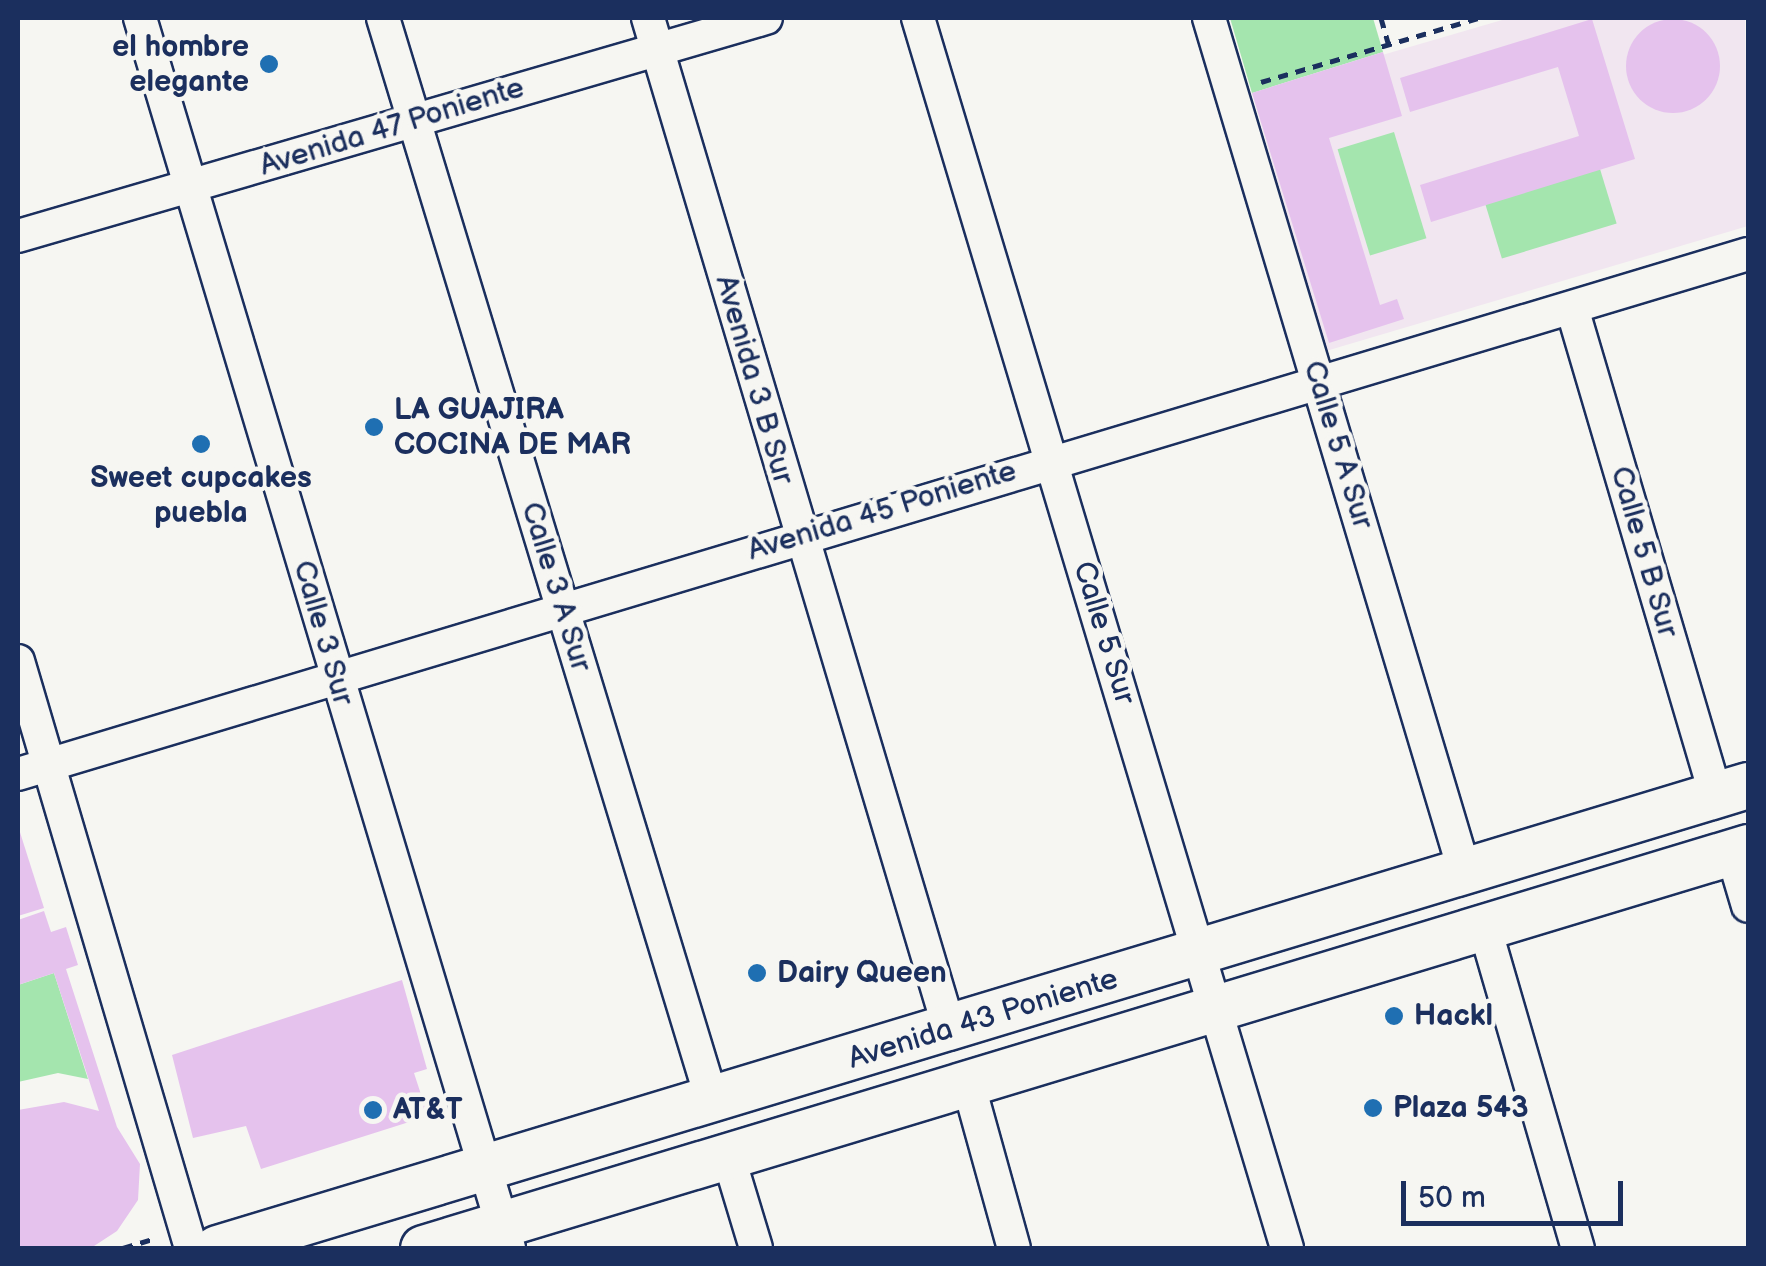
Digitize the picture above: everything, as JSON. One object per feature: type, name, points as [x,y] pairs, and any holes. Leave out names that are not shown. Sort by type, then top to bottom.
[{"type":"main road","name":"Avenida 43 Poniente","points":[[217,1248],[1732,791]]},
{"type":"main road","name":"Avenida 43 Poniente","points":[[422,1248],[506,1237],[727,1152],[1214,1007],[1486,932],[1740,850]]},
{"type":"street","name":"Calle 3 Sur","points":[[140,18],[506,1237]]},
{"type":"street","name":"Calle 3 A Sur","points":[[383,18],[712,1100]]},
{"type":"street","name":"Avenida 47 Poniente","points":[[18,236],[414,119],[653,33],[766,18]]},
{"type":"street","name":"Calle 5 Sur","points":[[918,18],[1287,1248]]},
{"type":"street","name":"Calle 5 A Sur","points":[[1209,18],[1465,872]]},
{"type":"street","name":"Avenida 3 B Sur","points":[[653,33],[800,538],[949,1028]]},
{"type":"street","name":"Avenida 45 Poniente","points":[[32,769],[335,674],[1748,254]]},
{"type":"street","name":"Calle 5 B Sur","points":[[1572,308],[1732,791]]},
{"type":"street","points":[[18,661],[32,769],[191,1248]]},
{"type":"street","points":[[1740,850],[1748,906]]},
{"type":"street","points":[[1486,932],[1578,1248]]},
{"type":"street","points":[[967,1079],[1014,1248]]},
{"type":"street","points":[[727,1152],[756,1248]]},
{"type":"path","points":[[1381,18],[1388,43]]},
{"type":"path","points":[[1232,91],[1479,18]]},
{"type":"shaded area","points":[[1509,18],[1745,18],[1748,226],[1326,351],[1252,93]]},
{"type":"green space","points":[[1230,18],[1373,18],[1383,52],[1252,93]]},
{"type":"green space","points":[[1394,132],[1426,238],[1370,255],[1338,149]]},
{"type":"green space","points":[[1600,169],[1617,224],[1502,259],[1485,204]]},
{"type":"green space","points":[[54,973],[88,1079],[58,1073],[18,1082],[18,985]]},
{"type":"building","points":[[1592,19],[1635,159],[1431,222],[1420,185],[1579,136],[1558,67],[1410,112],[1400,78]]},
{"type":"building","points":[[1664,19],[1682,19],[1707,32],[1717,48],[1717,84],[1707,100],[1682,113],[1664,113],[1639,100],[1626,75],[1626,57],[1639,32]]},
{"type":"building","points":[[1383,52],[1402,116],[1329,138],[1380,305],[1397,299],[1404,319],[1329,343],[1252,93]]},
{"type":"building","points":[[18,826],[44,908],[18,916]]},
{"type":"building","points":[[44,911],[51,932],[66,927],[78,965],[66,969],[117,1127],[140,1164],[138,1200],[117,1231],[91,1248],[18,1248],[18,1110],[64,1102],[99,1111],[54,973],[18,985],[18,920]]},
{"type":"building","points":[[402,980],[427,1069],[414,1073],[428,1116],[261,1169],[246,1126],[193,1138],[172,1055]]},
{"type":"place","name":"el hombre elegante","points":[[269,64]]},
{"type":"place","name":"LA GUAJIRA COCINA DE MAR","points":[[374,427]]},
{"type":"place","name":"Sweet cupcakes puebla","points":[[201,444]]},
{"type":"place","name":"Dairy Queen","points":[[757,973]]},
{"type":"place","name":"Hackl","points":[[1394,1016]]},
{"type":"place","name":"Plaza 543","points":[[1373,1108]]},
{"type":"place","name":"AT&T","points":[[373,1110]]}]
